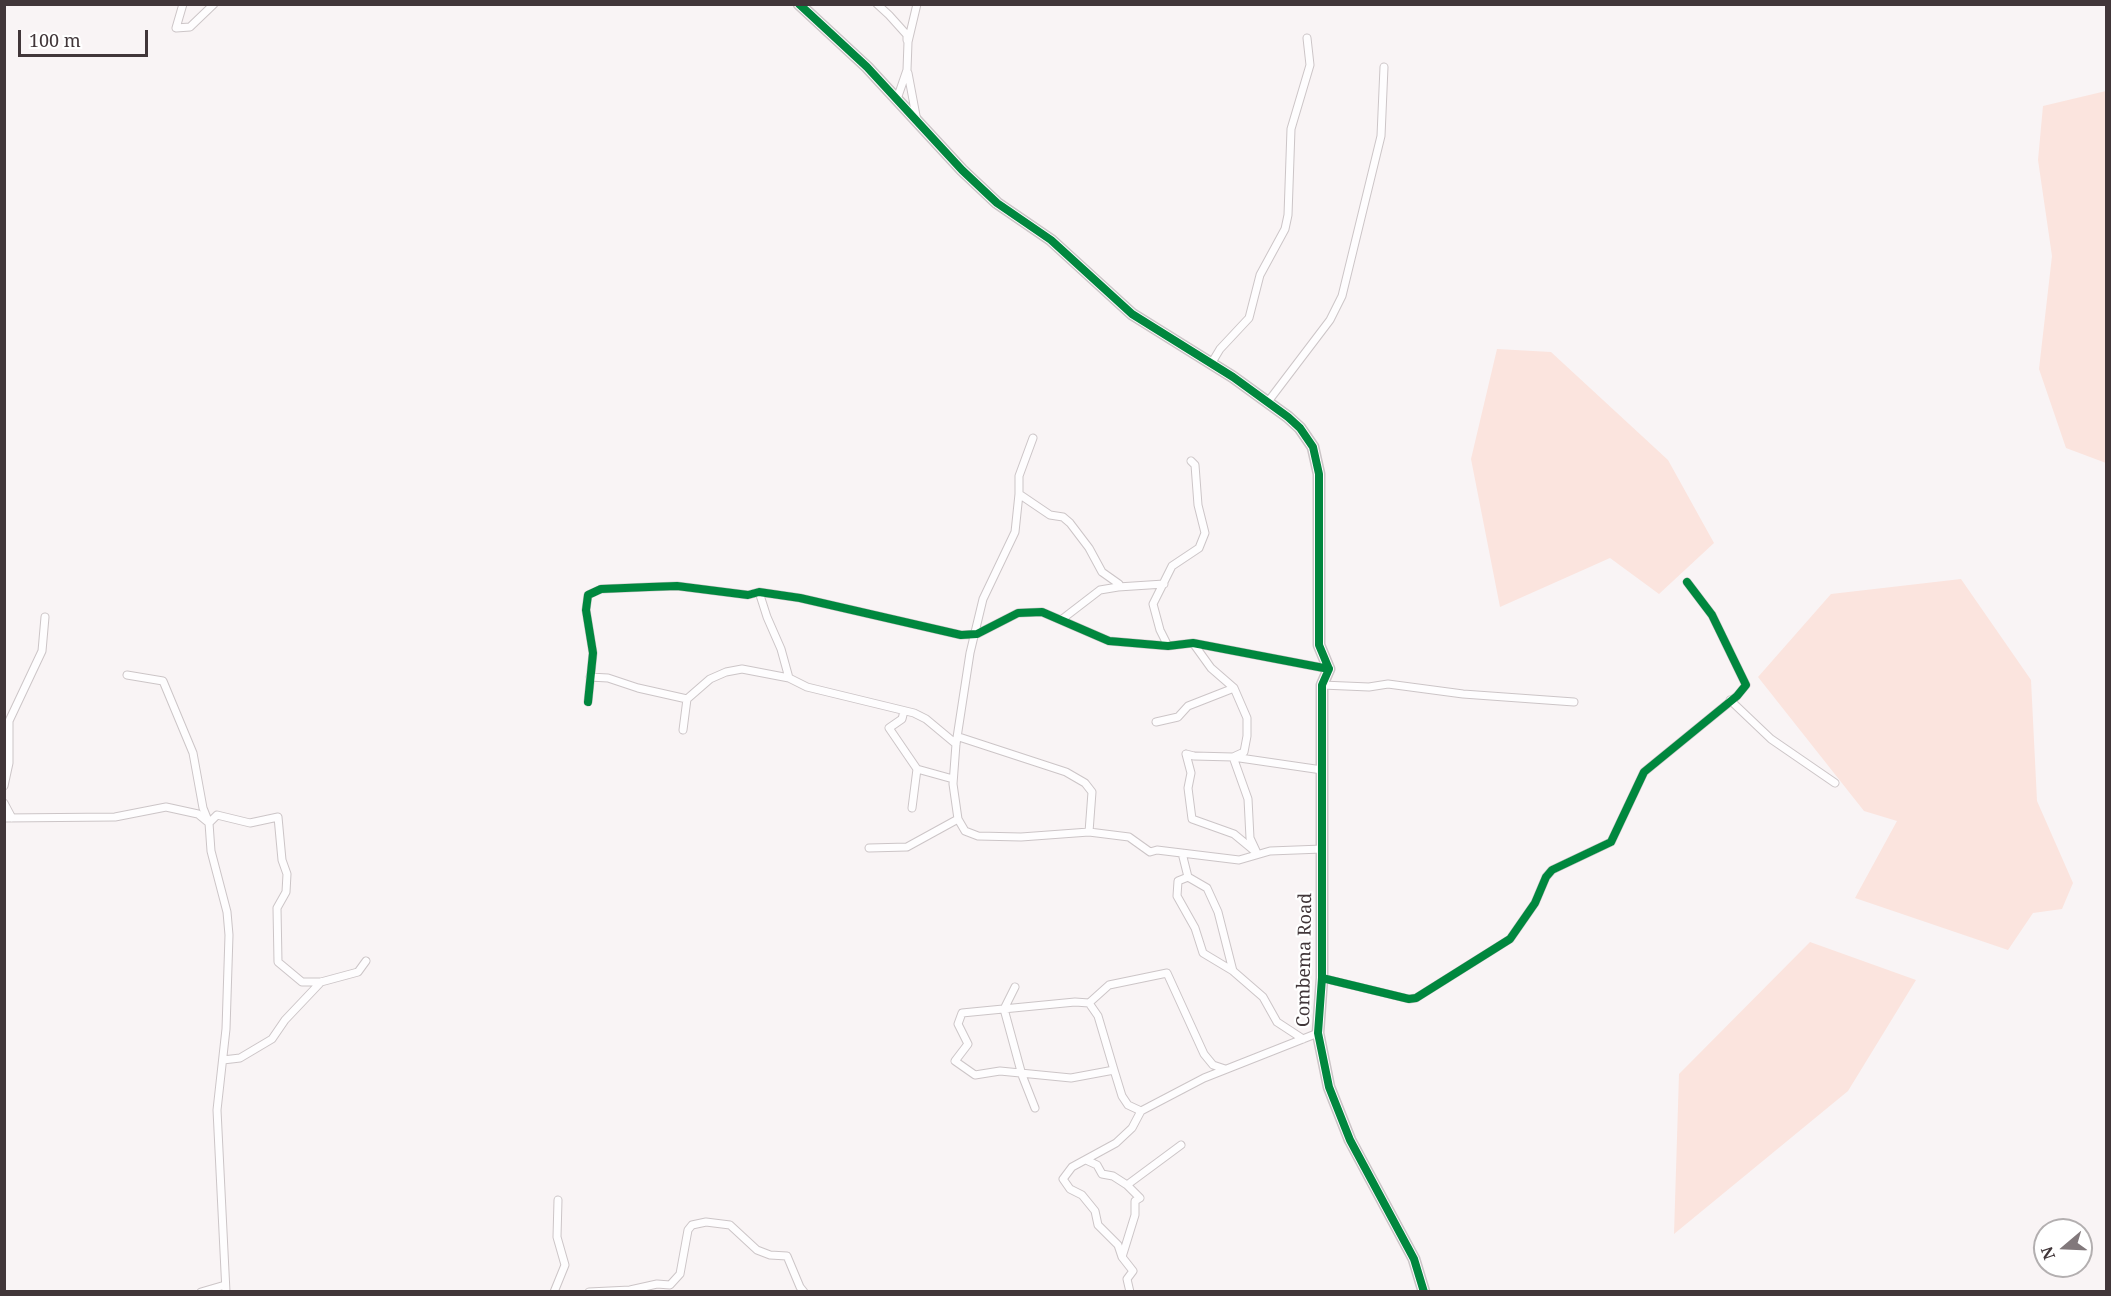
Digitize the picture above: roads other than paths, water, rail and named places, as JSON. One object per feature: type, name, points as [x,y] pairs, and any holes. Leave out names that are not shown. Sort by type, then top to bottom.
[{"type":"street","points":[[183,4],[177,28],[190,27],[214,4]]},
{"type":"street","points":[[799,4],[867,67],[962,170],[1073,260],[1132,314],[1211,364],[1300,428],[1316,455],[1319,480],[1319,645],[1329,669],[1322,685],[1369,687],[1388,684],[1463,694],[1574,702]]},
{"type":"street","points":[[877,4],[907,35],[907,70],[918,122]]},
{"type":"street","points":[[908,42],[917,4]]},
{"type":"street","points":[[1211,364],[1220,349],[1249,318],[1260,275],[1285,230],[1288,215],[1291,129],[1310,65],[1307,38]]},
{"type":"street","points":[[1267,403],[1330,320],[1342,296],[1381,136],[1384,67]]},
{"type":"street","points":[[897,99],[907,70]]},
{"type":"street","points":[[1033,438],[1019,476],[1015,532],[983,599],[970,653],[953,779],[958,819],[965,831],[978,836],[1030,837],[1089,832],[1129,837],[1149,852],[1157,850],[1239,860],[1257,853],[1322,849]]},
{"type":"street","points":[[1168,646],[1160,630],[1153,604],[1172,566],[1198,548],[1205,533],[1198,505],[1195,465],[1191,461]]},
{"type":"street","points":[[1019,494],[1050,515],[1062,517],[1070,523],[1089,548],[1102,572],[1119,584],[1118,587]]},
{"type":"street","points":[[1322,978],[1409,999],[1416,998],[1497,949],[1516,933],[1552,870],[1611,843],[1644,772],[1744,689],[1745,679],[1712,615],[1687,582]]},
{"type":"street","points":[[1061,620],[1100,590],[1164,584]]},
{"type":"street","points":[[588,702],[593,653],[586,601],[588,595],[594,591],[677,586],[748,595],[759,592],[826,602],[961,635],[976,634],[1018,614],[1030,611],[1042,612],[1109,641],[1168,646],[1193,643],[1329,669]]},
{"type":"street","points":[[759,592],[766,617],[782,649],[789,678]]},
{"type":"street","points":[[4,786],[9,763],[9,721],[42,651],[45,618]]},
{"type":"street","points":[[1193,643],[1211,668],[1234,688],[1247,718],[1244,752],[1233,757]]},
{"type":"street","points":[[683,730],[687,699],[710,679],[726,672],[742,669],[789,678],[807,687],[904,711],[926,719],[957,741],[1066,772],[1085,783],[1092,792],[1089,832]]},
{"type":"street","points":[[127,675],[163,681],[193,753],[203,808],[209,823],[211,851],[227,912],[229,934],[223,1060],[217,1110],[226,1288],[201,1292]]},
{"type":"street","points":[[590,677],[608,678],[638,688],[687,699]]},
{"type":"street","name":"Combema Road","points":[[1322,685],[1322,978],[1318,1033],[1329,1087],[1343,1124],[1357,1156],[1414,1259],[1424,1292]]},
{"type":"street","points":[[1156,722],[1178,717],[1188,706],[1234,688]]},
{"type":"street","points":[[1730,700],[1772,739],[1834,783]]},
{"type":"street","points":[[904,711],[902,719],[889,728],[917,769],[953,779]]},
{"type":"street","points":[[1257,853],[1234,834],[1192,819],[1188,788],[1191,773],[1186,754],[1233,757],[1322,770]]},
{"type":"street","points":[[1233,757],[1248,799],[1250,838],[1257,853]]},
{"type":"street","points":[[912,808],[917,769]]},
{"type":"street","points":[[4,803],[8,818],[115,818],[166,807],[198,814],[209,823]]},
{"type":"street","points":[[209,823],[217,815],[250,823],[278,817],[282,860],[287,874],[286,892],[277,908],[278,962],[302,982],[321,982],[358,972],[366,961]]},
{"type":"street","points":[[869,848],[906,847],[958,819]]},
{"type":"street","points":[[1182,853],[1188,877],[1207,888],[1218,912],[1233,971]]},
{"type":"street","points":[[1188,877],[1178,881],[1177,896],[1195,928],[1203,952],[1233,971],[1263,997],[1277,1022],[1303,1039]]},
{"type":"street","points":[[1114,1070],[1071,1078],[1022,1075],[1000,1071],[975,1075],[956,1061],[968,1044],[958,1024],[962,1013],[1075,1002],[1089,1003],[1109,985],[1167,973],[1204,1054],[1213,1065],[1225,1068]]},
{"type":"street","points":[[223,1060],[240,1058],[272,1039],[285,1020],[321,982]]},
{"type":"street","points":[[1015,987],[1004,1009],[1022,1075],[1035,1108]]},
{"type":"street","points":[[1089,1003],[1098,1016],[1122,1096],[1128,1105],[1141,1111]]},
{"type":"street","points":[[1130,1292],[1127,1279],[1133,1271],[1122,1257],[1118,1245],[1098,1225],[1095,1211],[1082,1195],[1070,1189],[1064,1179],[1072,1167],[1116,1143],[1132,1128],[1141,1111],[1225,1068],[1318,1033]]},
{"type":"street","points":[[1127,1185],[1181,1145]]},
{"type":"street","points":[[1086,1160],[1097,1165],[1102,1174],[1113,1176],[1127,1185],[1140,1198],[1135,1202],[1135,1215],[1122,1257]]},
{"type":"street","points":[[554,1292],[565,1265],[557,1237],[558,1200]]},
{"type":"street","points":[[589,1292],[630,1290],[657,1284],[670,1285],[680,1274],[688,1230],[692,1225],[706,1222],[730,1225],[757,1250],[770,1255],[787,1256],[804,1292]]}]
